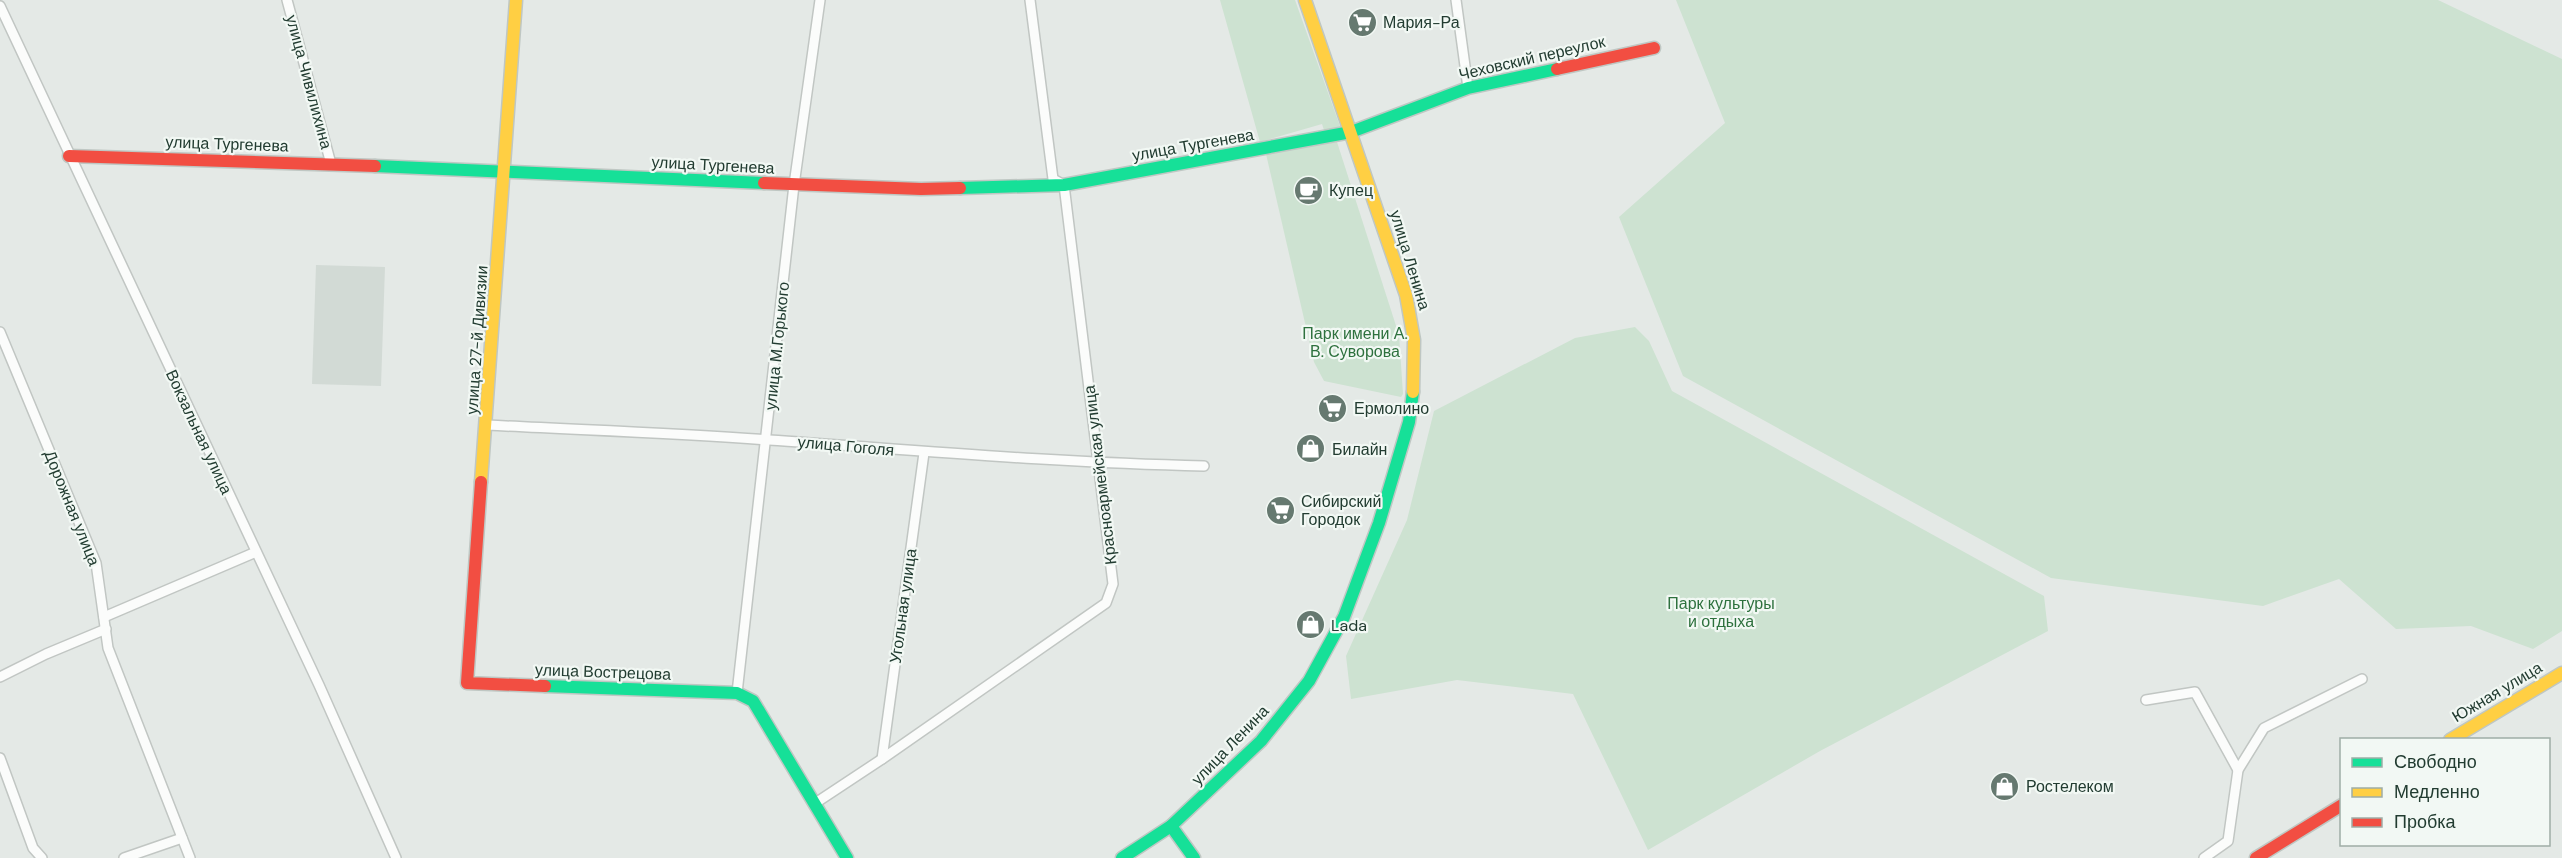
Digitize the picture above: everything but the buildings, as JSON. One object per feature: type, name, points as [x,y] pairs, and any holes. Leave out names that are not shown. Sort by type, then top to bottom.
[{"type":"street","name":"улица Чивилихина","points":[[287,0],[331,164]]},
{"type":"street","name":"улица 27-й Дивизии","points":[[467,682],[516,0]]},
{"type":"street","name":"улица М.Горького","points":[[737,693],[794,185],[820,0]]},
{"type":"street","name":"Красноармейская улица","points":[[814,804],[1106,603],[1113,584],[1065,185],[1053,179],[1030,0]]},
{"type":"street","name":"улица Ленина","points":[[1122,858],[1171,826],[1261,741],[1309,681],[1352,596],[1392,483],[1409,422],[1414,384],[1414,340],[1406,296],[1305,0]]},
{"type":"street","points":[[1456,0],[1468,88]]},
{"type":"street","name":"Вокзальная улица","points":[[0,6],[319,685],[396,858]]},
{"type":"street","name":"Чеховский переулок","points":[[1351,132],[1468,88],[1654,48]]},
{"type":"street","name":"улица Тургенева","points":[[69,156],[505,170],[921,189],[1065,185],[1351,132]]},
{"type":"street","name":"Дорожная улица","points":[[0,332],[96,563],[108,648],[190,858]]},
{"type":"street","name":"улица Гоголя","points":[[487,425],[767,440],[1100,464],[1204,466]]},
{"type":"street","name":"Угольная улица","points":[[882,759],[924,453]]},
{"type":"street","points":[[104,617],[256,552]]},
{"type":"street","points":[[0,677],[106,628]]},
{"type":"street","name":"Южная улица","points":[[2453,738],[2562,673]]},
{"type":"street","points":[[2204,858],[2228,841],[2238,770],[2264,728],[2362,679]]},
{"type":"street","name":"улица Вострецова","points":[[467,682],[737,693]]},
{"type":"street","points":[[2146,700],[2195,692],[2238,770]]},
{"type":"street","points":[[737,693],[753,701],[848,858]]},
{"type":"street","points":[[0,758],[33,848],[42,858]]},
{"type":"street","points":[[2256,858],[2340,806]]},
{"type":"street","points":[[1171,826],[1194,858]]},
{"type":"street","points":[[124,858],[182,838]]},
{"type":"shaded area","points":[[316,265],[385,267],[381,386],[312,384]]},
{"type":"green space","points":[[1220,0],[1295,0],[1341,129],[1325,133],[1322,124],[1260,142]]},
{"type":"green space","points":[[1676,0],[2438,0],[2562,59],[2562,631],[2533,649],[2471,626],[2396,629],[2339,579],[2263,606],[2051,578],[1683,376],[1619,217],[1725,123]]},
{"type":"green space","name":"Парк имени А. В. Суворова","points":[[1337,142],[1399,335],[1403,394],[1401,397],[1324,381],[1314,362],[1266,154]]},
{"type":"green space","name":"Парк культуры и отдыха","points":[[1635,327],[1649,341],[1672,391],[2044,596],[2048,631],[1820,751],[1648,850],[1573,694],[1457,680],[1351,699],[1346,656],[1407,520],[1434,411],[1575,338]]},
{"type":"traffic: fast","points":[[960,188],[1064,185],[1351,132],[1468,88],[1557,69]]},
{"type":"traffic: fast","points":[[375,166],[764,183]]},
{"type":"traffic: fast","points":[[1122,858],[1171,826],[1261,741],[1309,681],[1344,617],[1379,523],[1409,422],[1413,392]]},
{"type":"traffic: fast","points":[[545,686],[737,693],[753,701],[847,858]]},
{"type":"traffic: fast","points":[[1171,826],[1194,858]]},
{"type":"traffic: slow","points":[[481,482],[516,0]]},
{"type":"traffic: slow","points":[[1305,0],[1406,295],[1414,340],[1413,392]]},
{"type":"traffic: slow","points":[[2453,738],[2562,673]]},
{"type":"traffic: jam","points":[[1557,69],[1654,48]]},
{"type":"traffic: jam","points":[[69,156],[375,166]]},
{"type":"traffic: jam","points":[[764,183],[921,189],[960,188]]},
{"type":"traffic: jam","points":[[481,482],[467,683],[545,686]]},
{"type":"traffic: jam","points":[[2256,858],[2340,806]]},
{"type":"place","name":"Мария-Ра","points":[[1362,22]]},
{"type":"place","name":"Купец","points":[[1308,190]]},
{"type":"place","name":"Ермолино","points":[[1333,408]]},
{"type":"place","name":"Билайн","points":[[1311,449]]},
{"type":"place","name":"Сибирский Городок","points":[[1280,510]]},
{"type":"place","name":"Lada","points":[[1310,625]]},
{"type":"place","name":"Ростелеком","points":[[2005,786]]}]
